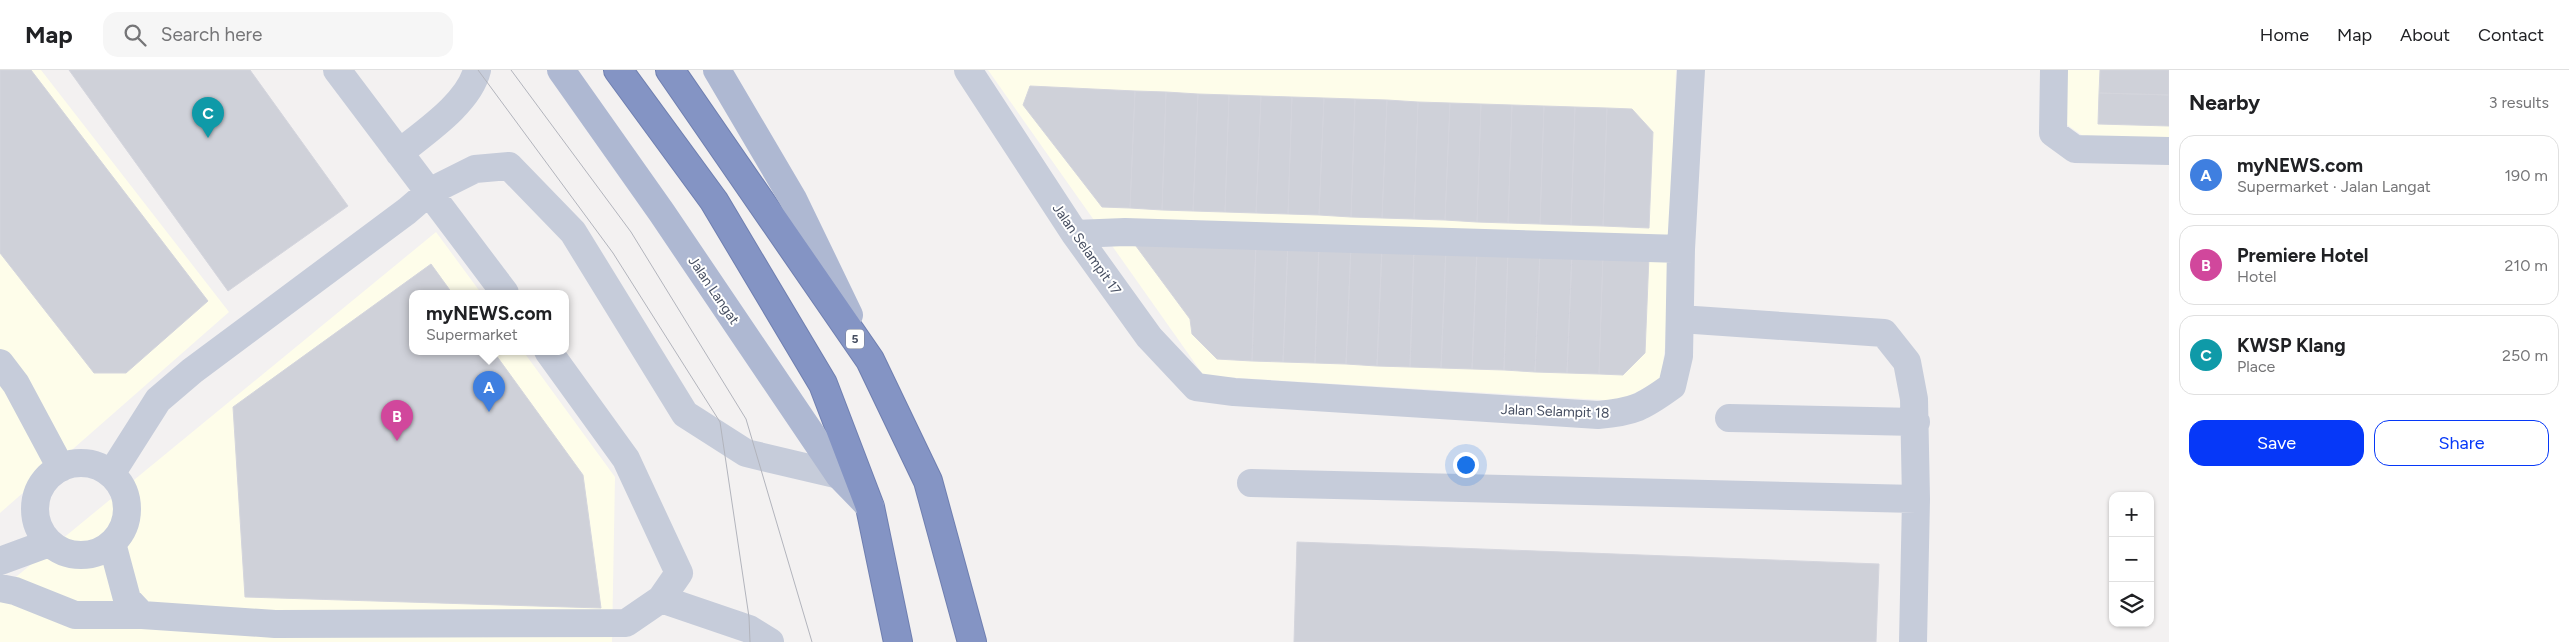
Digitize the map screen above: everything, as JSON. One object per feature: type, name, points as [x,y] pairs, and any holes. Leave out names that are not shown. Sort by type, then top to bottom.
[{"type":"highway","points":[[618,70],[714,200],[822,384],[870,507],[898,642]]},
{"type":"highway","name":"5","points":[[670,70],[870,360],[928,481],[972,642]]},
{"type":"main road","name":"Jalan Langat","points":[[561,70],[667,221],[839,475],[870,507]]},
{"type":"main road","name":"5","points":[[718,70],[793,199],[870,360]]},
{"type":"street","points":[[337,70],[503,290]]},
{"type":"street","points":[[399,153],[442,119],[474,83],[477,70]]},
{"type":"street","name":"Jalan Selampit 17","points":[[968,70],[1075,234],[1149,337],[1196,387],[1234,392]]},
{"type":"street","name":"Jalan Selampit 18","points":[[1234,392],[1598,415],[1629,412],[1653,400],[1672,386],[1679,356],[1681,250],[1691,70]]},
{"type":"street","points":[[2054,70],[2053,133],[2075,149],[2169,151]]},
{"type":"street","points":[[111,474],[158,400],[192,371],[407,211],[429,192],[475,169],[509,166],[572,232],[685,414],[746,453],[839,475]]},
{"type":"street","points":[[1075,234],[1125,232],[1681,250]]},
{"type":"street","points":[[1680,319],[1884,332],[1907,362],[1916,422],[1913,642]]},
{"type":"street","points":[[0,588],[15,591],[75,615],[142,615],[275,624],[626,623],[661,599],[680,573],[626,459],[551,355]]},
{"type":"street","points":[[0,363],[16,384],[61,468]]},
{"type":"street","points":[[1729,418],[1916,422]]},
{"type":"street","points":[[82,463],[98,466],[111,474],[121,486],[126,500],[127,516],[122,531],[112,543],[99,551],[84,555],[68,553],[49,542],[40,531],[35,517],[35,502],[40,488],[48,476],[61,468],[82,463]]},
{"type":"street","points":[[1251,483],[1916,499]]},
{"type":"street","points":[[0,561],[49,542]]},
{"type":"street","points":[[112,543],[127,599],[142,615]]},
{"type":"street","points":[[661,599],[749,629],[770,642]]},
{"type":"shaded area","points":[[0,70],[41,70],[229,312],[0,513]]},
{"type":"shaded area","points":[[988,70],[1676,70],[1665,347],[1661,379],[1620,401],[1204,376]]},
{"type":"shaded area","points":[[2065,70],[2169,70],[2169,138],[2083,136],[2063,122]]},
{"type":"shaded area","points":[[436,232],[479,290],[409,290],[409,355],[526,355],[615,477],[612,642],[0,642],[0,590]]},
{"type":"building","points":[[0,70],[31,70],[208,301],[126,373],[94,373],[0,253]]},
{"type":"building","points":[[69,70],[250,70],[348,206],[228,291]]},
{"type":"building","points":[[2100,70],[2169,70],[2169,95],[2099,93]]},
{"type":"building","points":[[1030,86],[1135,91],[1130,208],[1102,207],[1023,105]]},
{"type":"building","points":[[1135,91],[1166,92],[1162,210],[1130,208]]},
{"type":"building","points":[[1166,92],[1198,94],[1193,211],[1162,210]]},
{"type":"building","points":[[2099,93],[2169,95],[2169,126],[2098,124]]},
{"type":"building","points":[[1198,94],[1229,95],[1225,212],[1193,211]]},
{"type":"building","points":[[1229,95],[1261,96],[1256,213],[1225,212]]},
{"type":"building","points":[[1261,96],[1292,97],[1288,214],[1256,213]]},
{"type":"building","points":[[1292,97],[1324,98],[1319,215],[1288,214]]},
{"type":"building","points":[[1324,98],[1355,99],[1351,217],[1319,215]]},
{"type":"building","points":[[1355,99],[1387,100],[1382,218],[1351,217]]},
{"type":"building","points":[[1387,100],[1418,102],[1414,219],[1382,218]]},
{"type":"building","points":[[1418,102],[1450,103],[1445,220],[1414,219]]},
{"type":"building","points":[[1450,103],[1481,104],[1477,222],[1445,220]]},
{"type":"building","points":[[1481,104],[1512,105],[1508,223],[1477,222]]},
{"type":"building","points":[[1512,105],[1544,106],[1540,224],[1508,223]]},
{"type":"building","points":[[1544,106],[1575,107],[1571,225],[1540,224]]},
{"type":"building","points":[[1575,107],[1607,108],[1603,226],[1571,225]]},
{"type":"building","points":[[1607,108],[1632,109],[1653,132],[1649,228],[1603,226]]},
{"type":"building","points":[[1130,238],[1256,242],[1252,361],[1217,359],[1192,334],[1190,319]]},
{"type":"building","points":[[1256,242],[1288,243],[1283,362],[1252,361]]},
{"type":"building","points":[[1288,243],[1319,244],[1315,363],[1283,362]]},
{"type":"building","points":[[1319,244],[1351,245],[1346,364],[1315,363]]},
{"type":"building","points":[[1351,245],[1382,247],[1377,366],[1346,364]]},
{"type":"building","points":[[1382,247],[1414,248],[1410,367],[1377,366]]},
{"type":"building","points":[[1414,248],[1446,249],[1441,368],[1410,367]]},
{"type":"building","points":[[1446,249],[1477,250],[1472,369],[1441,368]]},
{"type":"building","points":[[1477,250],[1508,251],[1504,370],[1472,369]]},
{"type":"building","points":[[1508,251],[1540,252],[1535,372],[1504,370]]},
{"type":"building","points":[[1540,252],[1572,253],[1567,373],[1535,372]]},
{"type":"building","points":[[1572,253],[1603,255],[1599,374],[1567,373]]},
{"type":"building","points":[[1603,255],[1649,256],[1645,353],[1623,375],[1599,374]]},
{"type":"building","points":[[431,264],[450,290],[409,290],[409,355],[496,355],[583,475],[601,608],[245,597],[233,407]]},
{"type":"building","points":[[1297,542],[1879,564],[1876,642],[1294,642]]},
{"type":"tram line","points":[[478,70],[613,253],[720,422],[749,617],[750,642]]},
{"type":"tram line","points":[[511,70],[631,232],[746,419],[812,642]]},
{"type":"place","name":"KWSP Klang","points":[[208,138]]},
{"type":"place","name":"myNEWS.com","points":[[489,412]]},
{"type":"place","name":"Premiere Hotel","points":[[397,441]]}]
